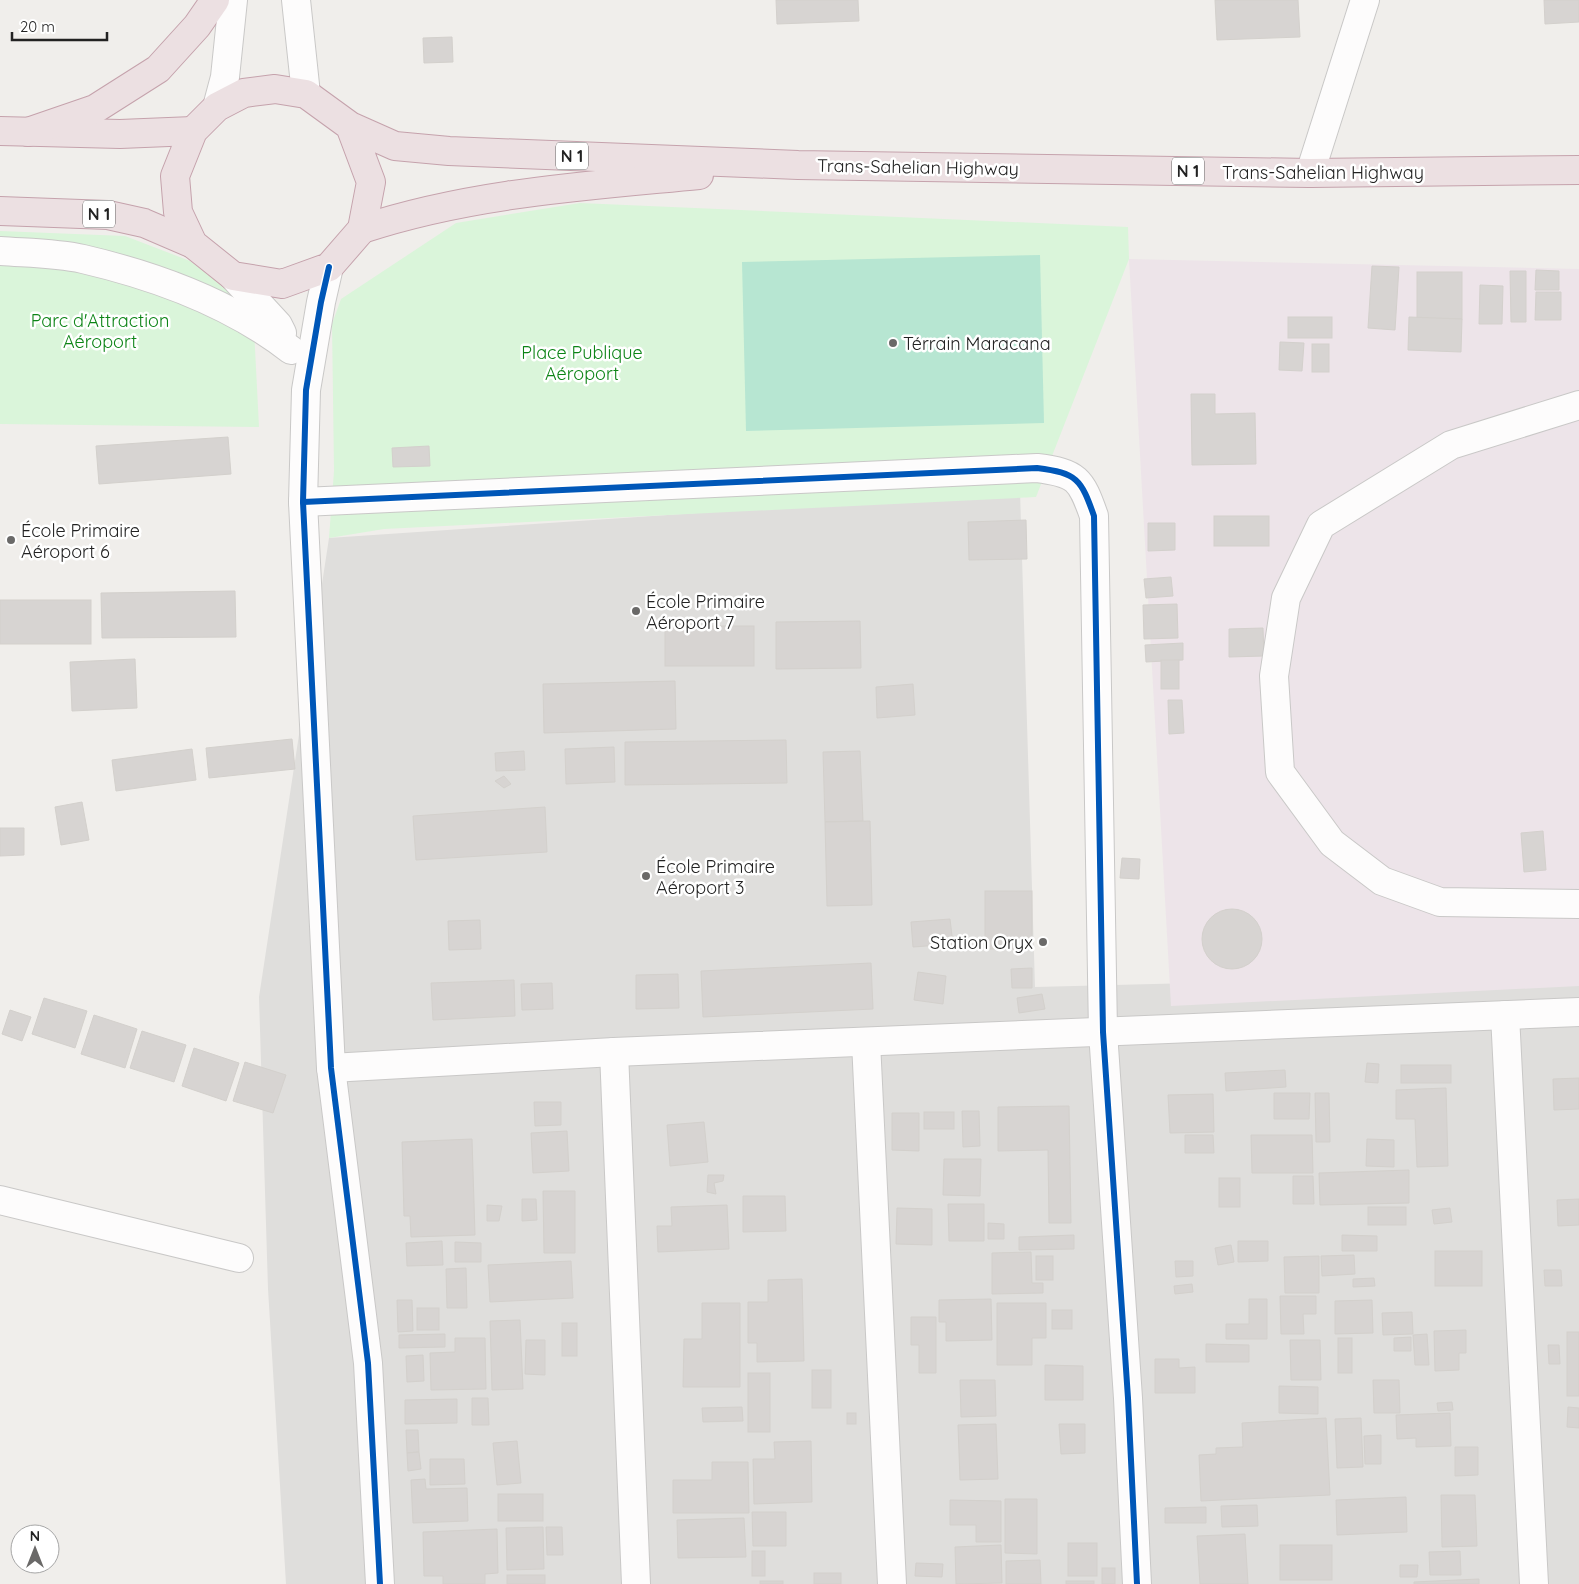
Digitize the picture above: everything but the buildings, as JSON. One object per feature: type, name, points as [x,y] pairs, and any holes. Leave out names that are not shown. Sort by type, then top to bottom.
[{"type":"highway","points":[[28,132],[95,108],[158,69],[197,26],[215,0]]},
{"type":"highway","points":[[306,94],[275,89],[244,93],[217,107],[193,131],[176,176],[178,212],[194,244],[233,276],[282,284],[329,267],[362,229],[371,182],[350,126]]},
{"type":"highway","name":"Trans-Sahelian Highway","points":[[306,94],[350,126],[395,146],[449,151],[798,165],[1310,173],[1579,170]]},
{"type":"highway","points":[[0,131],[120,134],[193,131]]},
{"type":"highway","name":"Trans-Sahelian Highway","points":[[362,229],[404,215],[468,200],[798,165]]},
{"type":"highway","name":"N 1","points":[[0,211],[108,215],[144,222],[194,244]]},
{"type":"street","points":[[217,107],[225,77],[233,0]]},
{"type":"street","points":[[296,0],[306,94]]},
{"type":"street","points":[[1310,173],[1365,0]]},
{"type":"street","points":[[0,251],[82,258],[163,282],[264,329],[291,350]]},
{"type":"street","points":[[329,267],[320,302],[306,390],[303,502],[331,1068],[368,1363],[380,1584]]},
{"type":"street","points":[[233,276],[278,325],[291,350],[306,390]]},
{"type":"street","points":[[1579,405],[1451,445],[1321,525],[1286,598],[1274,676],[1280,772],[1332,843],[1382,881],[1440,902],[1579,904]]},
{"type":"street","points":[[303,502],[1037,468],[1058,471],[1076,478],[1087,496],[1094,516],[1103,1032],[1128,1398],[1137,1584]]},
{"type":"street","points":[[331,1068],[614,1052],[1579,1012]]},
{"type":"street","points":[[1505,1015],[1534,1584]]},
{"type":"street","points":[[866,1042],[892,1584]]},
{"type":"street","points":[[614,1052],[636,1584]]},
{"type":"street","points":[[0,1200],[239,1258]]},
{"type":"shaded area","points":[[1129,259],[1579,269],[1579,986],[1171,1006]]},
{"type":"shaded area","points":[[1020,491],[1035,987],[1579,973],[1579,1584],[286,1584],[268,1289],[259,997],[329,538]]},
{"type":"green space","name":"Place Publique Aéroport","points":[[580,203],[1128,227],[1129,259],[1036,497],[384,529],[329,538],[334,471],[332,324],[341,299],[456,223]]},
{"type":"green space","name":"Parc d'Attraction Aéroport","points":[[0,231],[125,236],[190,261],[253,309],[259,427],[0,424]]},
{"type":"green space","name":"Térrain Maracana","points":[[1040,255],[1044,423],[746,431],[742,262]]},
{"type":"cycle path","points":[[329,267],[306,390],[303,502],[331,1068],[368,1363],[380,1584]]},
{"type":"cycle path","points":[[303,502],[1037,468],[1061,472],[1076,480],[1081,486],[1094,516],[1103,1032],[1128,1398],[1137,1584]]},
{"type":"place","name":"Térrain Maracana","points":[[893,343]]},
{"type":"place","name":"École Primaire Aéroport 6","points":[[11,540]]},
{"type":"place","name":"École Primaire Aéroport 7","points":[[636,611]]},
{"type":"place","name":"École Primaire Aéroport 3","points":[[646,876]]},
{"type":"place","name":"Station Oryx","points":[[1043,942]]}]
